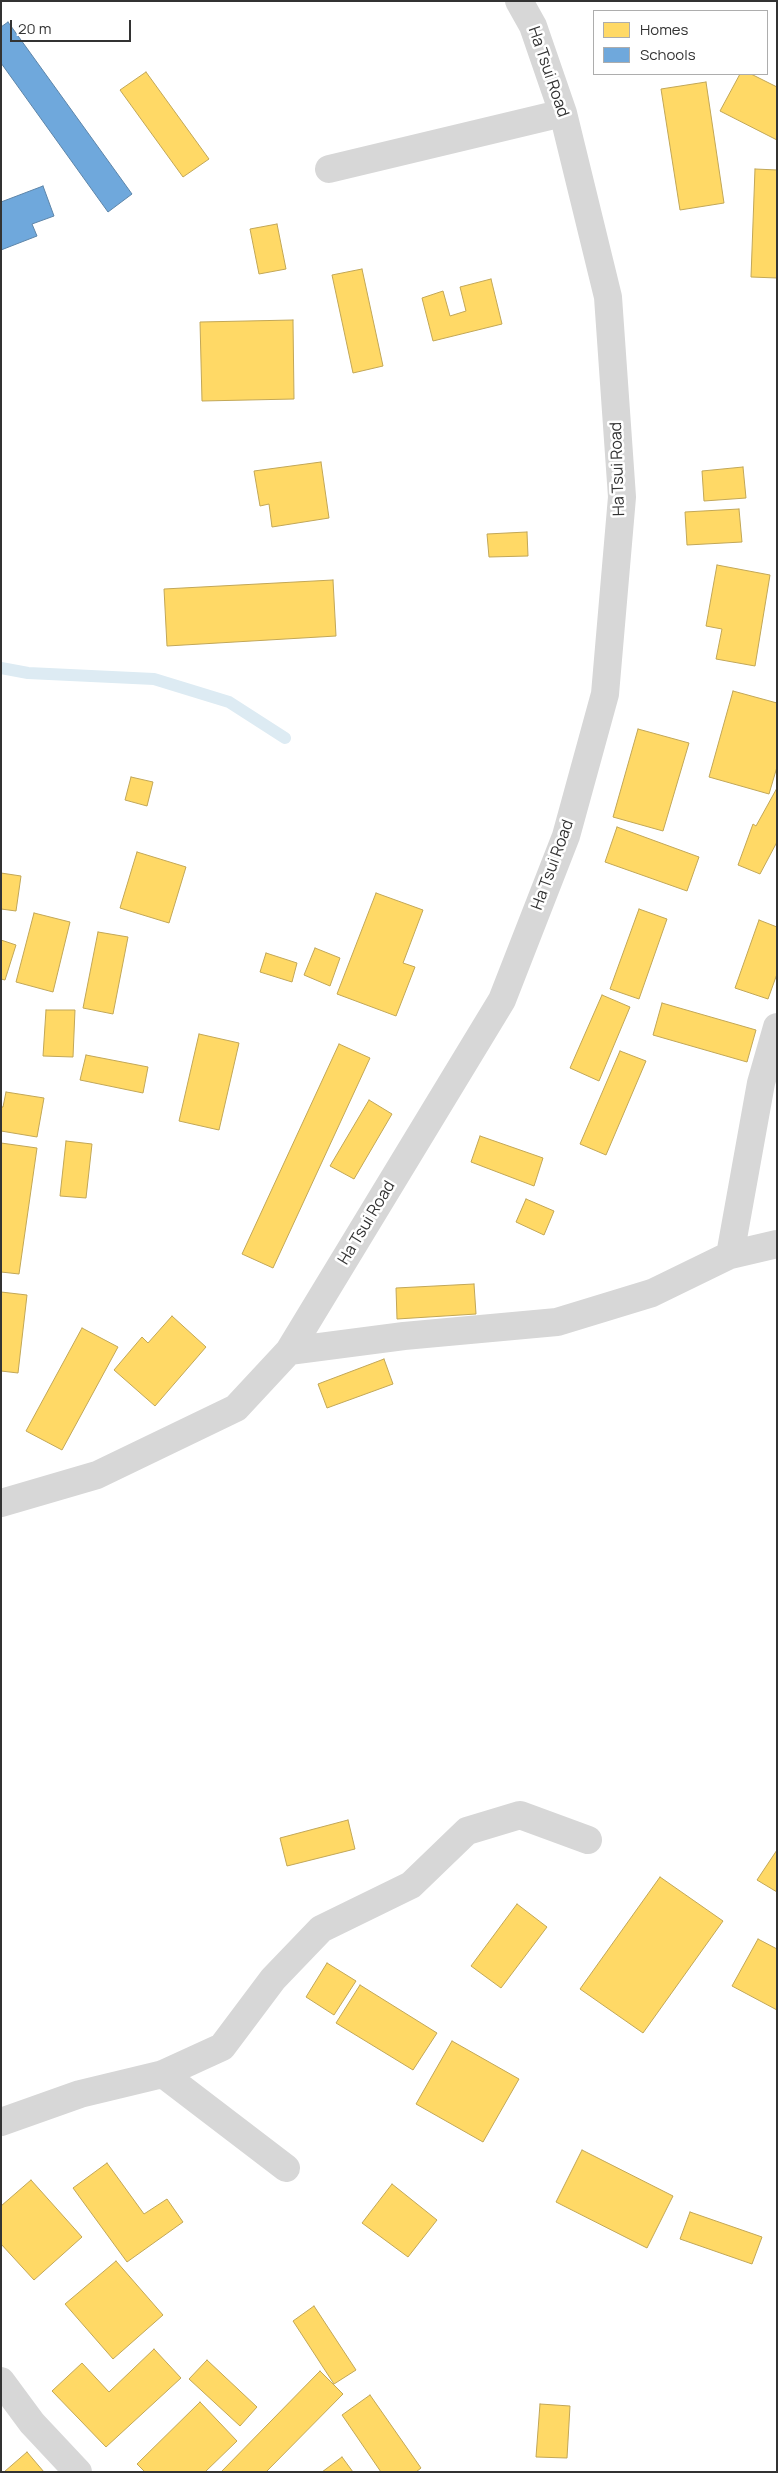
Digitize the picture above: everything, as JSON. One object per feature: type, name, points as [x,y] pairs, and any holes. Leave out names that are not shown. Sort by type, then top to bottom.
[{"type":"street","name":"Ha Tsui Road","points":[[1,1503],[97,1475],[236,1408],[289,1351],[502,1000],[566,836],[605,694],[622,497],[609,306],[563,113],[533,26],[520,1]]},
{"type":"street","points":[[329,169],[563,113]]},
{"type":"street","points":[[730,1255],[761,1083],[777,1027]]},
{"type":"street","points":[[289,1351],[404,1336],[557,1322],[652,1293],[730,1255],[777,1244]]},
{"type":"street","points":[[1,2122],[80,2094],[163,2074],[222,2047],[273,1979],[321,1928],[411,1885],[467,1831],[520,1815],[588,1840]]},
{"type":"street","points":[[163,2074],[286,2168]]},
{"type":"street","points":[[1,2381],[32,2423],[78,2472]]},
{"type":"building: Homes","points":[[146,72],[209,159],[183,177],[120,90]]},
{"type":"building: Homes","points":[[739,75],[753,75],[777,87],[777,140],[720,111]]},
{"type":"building: Homes","points":[[706,82],[724,203],[680,210],[661,89]]},
{"type":"building: Homes","points":[[755,169],[777,170],[777,278],[751,277]]},
{"type":"building: Homes","points":[[277,224],[286,269],[259,274],[250,229]]},
{"type":"building: Homes","points":[[362,269],[383,366],[353,373],[332,275]]},
{"type":"building: Homes","points":[[491,279],[502,324],[433,341],[422,298],[443,291],[450,316],[466,311],[460,287]]},
{"type":"building: Homes","points":[[293,320],[294,399],[202,401],[200,322]]},
{"type":"building: Homes","points":[[321,462],[329,518],[272,527],[269,504],[260,506],[254,471]]},
{"type":"building: Homes","points":[[743,467],[746,498],[704,501],[702,471]]},
{"type":"building: Homes","points":[[739,509],[742,542],[687,545],[685,512]]},
{"type":"building: Homes","points":[[527,532],[528,556],[489,557],[487,534]]},
{"type":"building: Homes","points":[[717,565],[770,575],[755,666],[716,659],[722,629],[706,626]]},
{"type":"building: Homes","points":[[333,580],[336,636],[167,646],[164,589]]},
{"type":"building: Homes","points":[[733,691],[777,703],[777,767],[769,794],[709,777]]},
{"type":"building: Homes","points":[[638,729],[689,743],[663,831],[613,817]]},
{"type":"building: Homes","points":[[131,777],[153,782],[147,806],[125,800]]},
{"type":"building: Homes","points":[[777,788],[777,842],[760,874],[738,865],[753,824],[756,826]]},
{"type":"building: Homes","points":[[617,827],[699,857],[687,891],[605,862]]},
{"type":"building: Homes","points":[[137,852],[186,867],[169,923],[120,908]]},
{"type":"building: Homes","points":[[1,873],[21,876],[16,911],[1,909]]},
{"type":"building: Homes","points":[[376,893],[423,910],[403,963],[415,967],[396,1016],[337,994]]},
{"type":"building: Homes","points":[[639,909],[667,919],[639,999],[610,989]]},
{"type":"building: Homes","points":[[34,913],[70,922],[53,992],[16,982]]},
{"type":"building: Homes","points":[[759,920],[777,927],[777,974],[768,999],[735,988]]},
{"type":"building: Homes","points":[[98,932],[128,937],[113,1014],[83,1008]]},
{"type":"building: Homes","points":[[1,940],[16,945],[5,980],[1,979]]},
{"type":"building: Homes","points":[[315,948],[340,958],[330,986],[304,975]]},
{"type":"building: Homes","points":[[266,953],[297,963],[292,982],[260,972]]},
{"type":"building: Homes","points":[[602,995],[630,1007],[599,1081],[570,1068]]},
{"type":"building: Homes","points":[[662,1003],[756,1030],[747,1062],[653,1035]]},
{"type":"building: Homes","points":[[46,1010],[75,1010],[73,1057],[43,1056]]},
{"type":"building: Homes","points":[[199,1034],[239,1043],[219,1130],[179,1121]]},
{"type":"building: Homes","points":[[339,1044],[370,1058],[273,1268],[242,1254]]},
{"type":"building: Homes","points":[[620,1051],[646,1061],[606,1155],[580,1144]]},
{"type":"building: Homes","points":[[86,1055],[148,1067],[143,1093],[80,1080]]},
{"type":"building: Homes","points":[[6,1092],[44,1098],[37,1137],[1,1131],[1,1107],[3,1107]]},
{"type":"building: Homes","points":[[369,1100],[392,1114],[354,1179],[330,1166]]},
{"type":"building: Homes","points":[[480,1136],[543,1158],[534,1186],[471,1162]]},
{"type":"building: Homes","points":[[66,1141],[92,1144],[86,1198],[60,1196]]},
{"type":"building: Homes","points":[[1,1143],[37,1148],[19,1274],[1,1272]]},
{"type":"building: Homes","points":[[526,1199],[554,1211],[544,1235],[516,1222]]},
{"type":"building: Homes","points":[[474,1284],[476,1314],[397,1319],[396,1288]]},
{"type":"building: Homes","points":[[1,1292],[27,1295],[18,1373],[1,1371]]},
{"type":"building: Homes","points":[[172,1316],[206,1347],[155,1406],[114,1370],[142,1337],[148,1343]]},
{"type":"building: Homes","points":[[82,1328],[118,1347],[62,1450],[26,1431]]},
{"type":"building: Homes","points":[[384,1359],[393,1384],[327,1408],[318,1384]]},
{"type":"building: Homes","points":[[348,1820],[355,1849],[287,1866],[280,1838]]},
{"type":"building: Homes","points":[[777,1850],[777,1892],[757,1880]]},
{"type":"building: Homes","points":[[660,1877],[723,1921],[643,2033],[580,1989]]},
{"type":"building: Homes","points":[[517,1904],[547,1927],[501,1988],[471,1966]]},
{"type":"building: Homes","points":[[758,1939],[777,1949],[777,2010],[732,1986]]},
{"type":"building: Homes","points":[[327,1963],[356,1981],[334,2015],[306,1997]]},
{"type":"building: Homes","points":[[360,1985],[437,2033],[413,2070],[336,2023]]},
{"type":"building: Homes","points":[[452,2041],[519,2079],[483,2142],[416,2104]]},
{"type":"building: Homes","points":[[582,2150],[673,2196],[647,2248],[556,2202]]},
{"type":"building: Homes","points":[[107,2163],[144,2214],[167,2199],[183,2222],[127,2262],[73,2188]]},
{"type":"building: Homes","points":[[31,2180],[82,2237],[34,2280],[1,2244],[1,2206]]},
{"type":"building: Homes","points":[[392,2184],[437,2220],[408,2257],[362,2223]]},
{"type":"building: Homes","points":[[690,2212],[762,2237],[752,2264],[680,2239]]},
{"type":"building: Homes","points":[[116,2261],[163,2315],[113,2359],[65,2304]]},
{"type":"building: Homes","points":[[314,2306],[356,2370],[334,2384],[293,2321]]},
{"type":"building: Homes","points":[[154,2349],[181,2378],[106,2447],[52,2391],[82,2363],[109,2392]]},
{"type":"building: Homes","points":[[207,2360],[257,2407],[240,2426],[189,2379]]},
{"type":"building: Homes","points":[[320,2371],[343,2394],[266,2472],[221,2472]]},
{"type":"building: Homes","points":[[370,2395],[421,2468],[416,2472],[381,2472],[342,2415]]},
{"type":"building: Homes","points":[[200,2402],[237,2441],[205,2472],[145,2472],[137,2464]]},
{"type":"building: Homes","points":[[540,2404],[570,2406],[567,2458],[536,2457]]},
{"type":"building: Homes","points":[[27,2452],[44,2472],[4,2472]]},
{"type":"building: Homes","points":[[342,2457],[353,2472],[322,2472]]},
{"type":"building: Schools","points":[[8,22],[132,194],[108,212],[1,63],[1,27]]},
{"type":"building: Schools","points":[[43,186],[54,216],[32,224],[37,236],[1,250],[1,202]]},
{"type":"waterway","points":[[1,668],[28,673],[154,679],[229,702],[285,738]]}]
